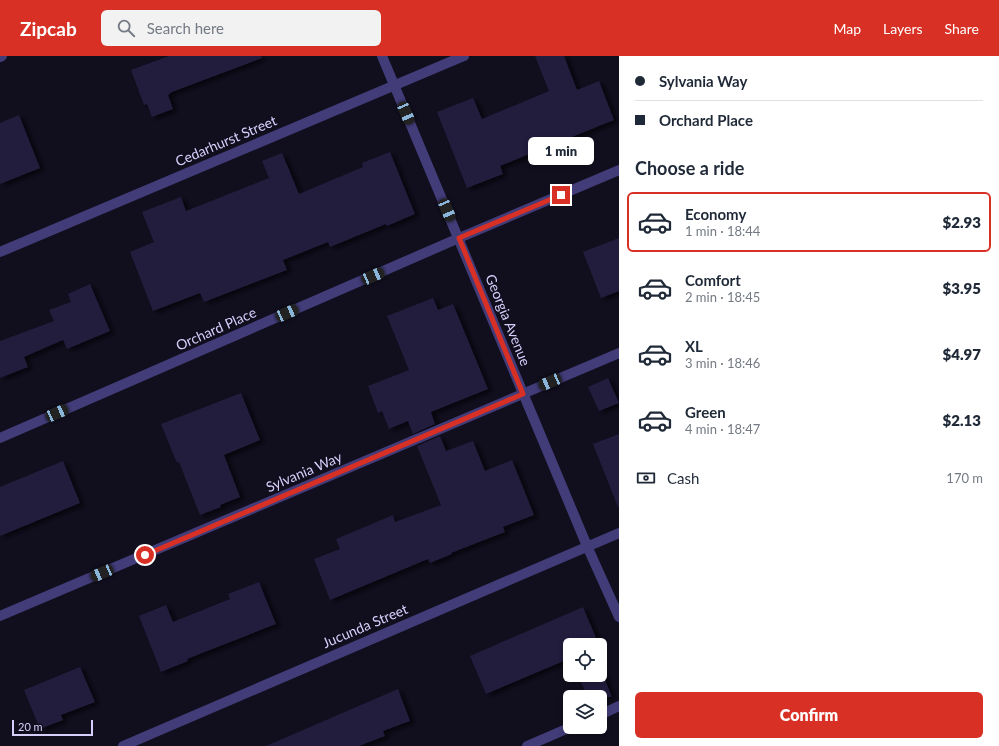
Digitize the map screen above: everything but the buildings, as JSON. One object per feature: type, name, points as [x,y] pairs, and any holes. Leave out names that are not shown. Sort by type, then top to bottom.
[{"type":"street","name":"Georgia Avenue","points":[[382,56],[587,546],[619,617]]},
{"type":"street","name":"Cedarhurst Street","points":[[0,252],[464,56]]},
{"type":"street","name":"Orchard Place","points":[[0,438],[619,170]]},
{"type":"street","name":"Sylvania Way","points":[[0,616],[619,352]]},
{"type":"street","name":"Jucunda Street","points":[[123,746],[619,533]]},
{"type":"street","points":[[607,711],[619,706]]},
{"type":"street","points":[[527,746],[563,730]]},
{"type":"route","points":[[145,555],[523,394],[459,238],[561,195]]}]
